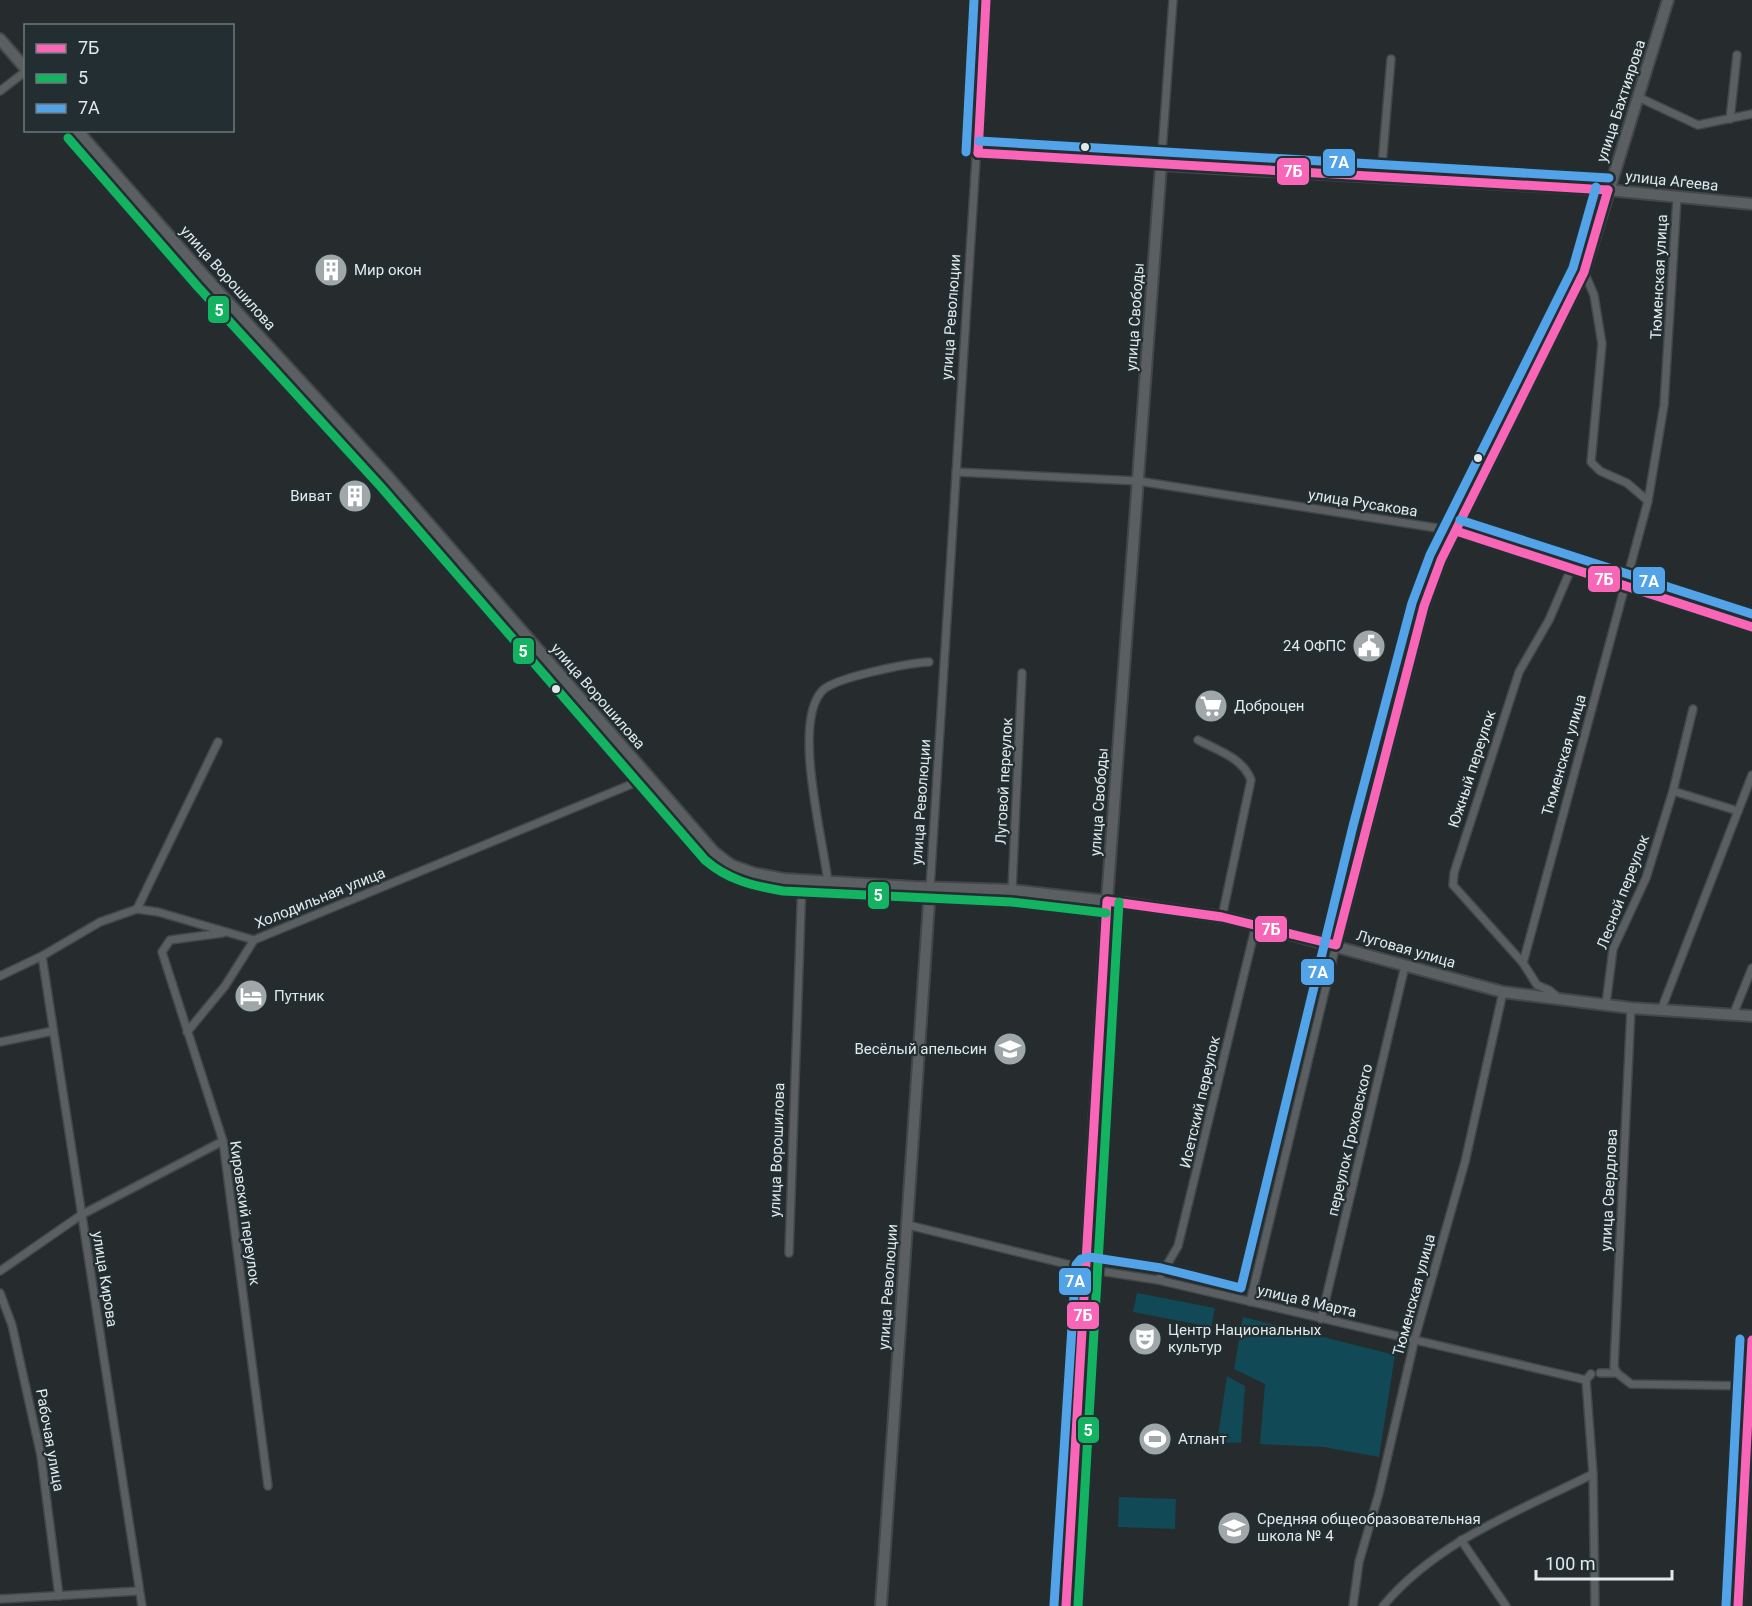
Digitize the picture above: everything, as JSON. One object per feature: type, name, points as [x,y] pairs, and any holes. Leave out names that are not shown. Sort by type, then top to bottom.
[{"type":"main road","name":"улица Бахтиярова","points":[[1336,945],[1424,606],[1456,531],[1584,272],[1608,190],[1640,98],[1668,0]]},
{"type":"main road","points":[[0,39],[24,68]]},
{"type":"main road","name":"улица Ворошилова","points":[[79,132],[214,287],[390,479],[714,852],[731,865],[753,873],[802,880]]},
{"type":"main road","name":"улица Агеева","points":[[1161,165],[1608,190],[1752,204]]},
{"type":"main road","name":"улица Свободы","points":[[1066,1606],[1107,901],[1161,165]]},
{"type":"main road","name":"Луговая улица","points":[[802,880],[930,888],[1012,890],[1222,917],[1336,945],[1503,992],[1631,1008],[1752,1016]]},
{"type":"main road","name":"улица Революции","points":[[881,1606],[930,888]]},
{"type":"main road","points":[[1738,1606],[1752,1340]]},
{"type":"street","name":"улица Революции","points":[[930,888],[986,0]]},
{"type":"street","name":"улица Свободы","points":[[1161,165],[1173,0]]},
{"type":"street","points":[[1730,119],[1737,56]]},
{"type":"street","points":[[1381,177],[1391,59]]},
{"type":"street","points":[[0,92],[24,72]]},
{"type":"street","points":[[1640,98],[1698,125],[1752,114]]},
{"type":"street","name":"улица Агеева","points":[[978,153],[1161,165]]},
{"type":"street","name":"Тюменская улица","points":[[1522,963],[1648,501],[1665,405],[1677,198]]},
{"type":"street","points":[[1584,272],[1594,295],[1602,344],[1592,462],[1600,471],[1627,483],[1648,501]]},
{"type":"street","name":"улица Русакова","points":[[956,472],[1138,481],[1456,531],[1752,627]]},
{"type":"street","name":"Южный переулок","points":[[1522,963],[1454,885],[1454,873],[1519,672],[1550,620],[1571,569]]},
{"type":"street","points":[[828,883],[812,789],[810,723],[815,703],[824,689],[870,672],[929,662]]},
{"type":"street","name":"Луговой переулок","points":[[1012,890],[1022,673]]},
{"type":"street","name":"Лесной переулок","points":[[1606,1004],[1613,949],[1646,878],[1673,791],[1693,709]]},
{"type":"street","points":[[1198,740],[1240,763],[1247,770],[1251,780],[1222,917]]},
{"type":"street","points":[[137,909],[218,742]]},
{"type":"street","points":[[1661,1010],[1752,775]]},
{"type":"street","name":"Холодильная улица","points":[[0,976],[42,956],[100,922],[137,909],[158,912],[254,940],[649,777]]},
{"type":"street","points":[[1673,791],[1738,811]]},
{"type":"street","name":"улица Ворошилова","points":[[789,1253],[802,880]]},
{"type":"street","name":"Исетский переулок","points":[[1158,1280],[1178,1246],[1256,925]]},
{"type":"street","name":"Кировский переулок","points":[[228,932],[177,938],[164,945],[162,952],[223,1141],[268,1486]]},
{"type":"street","points":[[187,1032],[225,986],[254,940]]},
{"type":"street","name":"улица Бахтиярова","points":[[1250,1302],[1336,945]]},
{"type":"street","name":"улица Кирова","points":[[42,956],[142,1606]]},
{"type":"street","points":[[1522,963],[1537,985],[1549,990],[1561,1000]]},
{"type":"street","name":"переулок Гроховского","points":[[1321,1319],[1405,966]]},
{"type":"street","points":[[1733,1015],[1752,968]]},
{"type":"street","name":"Тюменская улица","points":[[1353,1606],[1359,1562],[1379,1493],[1415,1338],[1465,1162],[1503,992]]},
{"type":"street","name":"улица Свердлова","points":[[1617,1372],[1614,1367],[1631,1008]]},
{"type":"street","points":[[0,1042],[54,1031]]},
{"type":"street","points":[[0,1271],[81,1215],[223,1141]]},
{"type":"street","name":"улица 8 Марта","points":[[908,1225],[1087,1269],[1158,1280],[1321,1319],[1588,1377],[1593,1474]]},
{"type":"street","name":"Рабочая улица","points":[[0,1293],[12,1325],[41,1456],[59,1596]]},
{"type":"street","points":[[1600,1373],[1617,1372],[1631,1384],[1750,1386]]},
{"type":"street","points":[[1383,1606],[1421,1567],[1461,1540],[1593,1474],[1595,1606]]},
{"type":"street","points":[[1461,1540],[1506,1606]]},
{"type":"street","points":[[0,1599],[139,1591]]},
{"type":"shaded area","points":[[1137,1293],[1215,1308],[1211,1327],[1133,1312]]},
{"type":"shaded area","points":[[1243,1317],[1395,1355],[1379,1457],[1324,1447],[1260,1444],[1265,1384],[1234,1369]]},
{"type":"shaded area","points":[[1227,1376],[1245,1386],[1241,1443],[1217,1442]]},
{"type":"shaded area","points":[[1119,1497],[1176,1499],[1175,1529],[1118,1527]]},
{"type":"transit line","name":"7А","points":[[966,152],[974,0]]},
{"type":"transit line","name":"7Б","points":[[978,153],[986,0]]},
{"type":"transit line","name":"5","points":[[68,138],[198,287],[381,487],[705,860],[714,867],[741,881],[783,891],[1011,902],[1106,913]]},
{"type":"transit line","name":"7А","points":[[979,141],[1609,178]]},
{"type":"transit line","name":"7Б","points":[[978,153],[1608,190]]},
{"type":"transit line","name":"7А","points":[[1054,1605],[1076,1265],[1081,1259],[1089,1257],[1161,1268],[1241,1288],[1353,826],[1412,603],[1430,555],[1573,268],[1596,187]]},
{"type":"transit line","name":"7Б","points":[[1066,1606],[1107,901],[1222,917],[1336,945],[1424,606],[1441,560],[1584,272],[1608,190]]},
{"type":"transit line","name":"7А","points":[[1460,520],[1752,614]]},
{"type":"transit line","name":"7Б","points":[[1456,531],[1752,627]]},
{"type":"transit line","name":"5","points":[[1078,1606],[1119,902]]},
{"type":"transit line","name":"7А","points":[[1726,1605],[1740,1339]]},
{"type":"transit line","name":"7Б","points":[[1738,1606],[1752,1340]]},
{"type":"place","name":"Мир окон","points":[[331,270]]},
{"type":"place","name":"Виват","points":[[355,496]]},
{"type":"place","name":"24 ОФПС","points":[[1369,646]]},
{"type":"place","name":"Доброцен","points":[[1211,706]]},
{"type":"place","name":"Путник","points":[[251,996]]},
{"type":"place","name":"Весёлый апельсин","points":[[1010,1049]]},
{"type":"place","name":"Центр Национальных культур","points":[[1145,1339]]},
{"type":"place","name":"Атлант","points":[[1155,1439]]},
{"type":"place","name":"Средняя общеобразовательная школа № 4","points":[[1234,1528]]}]
